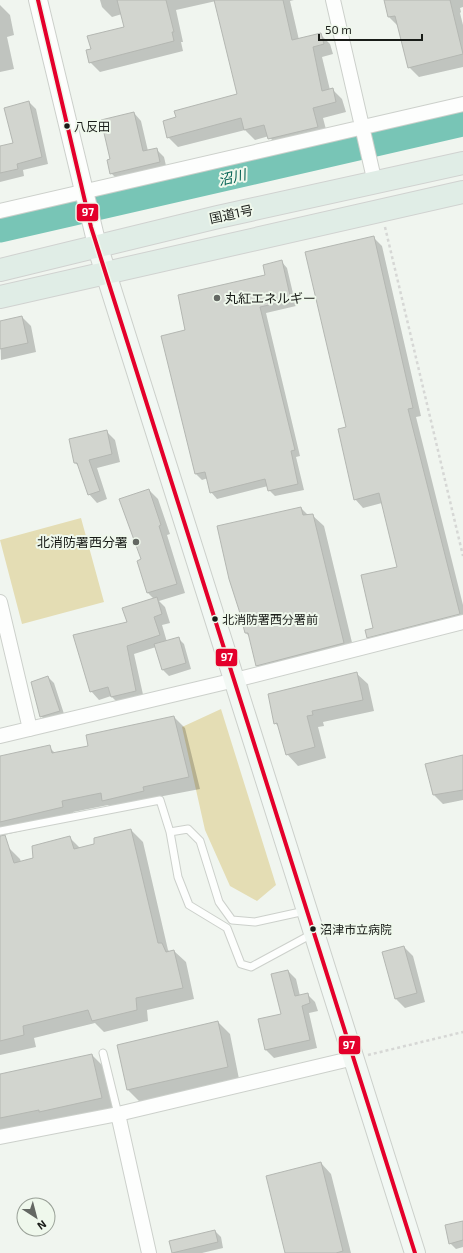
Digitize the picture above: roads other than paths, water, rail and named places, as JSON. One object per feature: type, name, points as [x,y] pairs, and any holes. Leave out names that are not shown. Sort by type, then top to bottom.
[{"type":"highway","name":"国道1号","points":[[0,270],[94,236],[218,217],[463,163]]},
{"type":"highway","points":[[0,297],[463,192]]},
{"type":"main road","points":[[94,236],[415,1253]]},
{"type":"street","points":[[38,0],[94,236]]},
{"type":"street","points":[[333,0],[375,183]]},
{"type":"street","points":[[0,211],[362,130],[463,104]]},
{"type":"street","points":[[0,602],[30,729]]},
{"type":"street","points":[[0,736],[235,680],[463,622]]},
{"type":"street","points":[[0,1137],[118,1114],[354,1058]]},
{"type":"street","points":[[118,1114],[149,1253]]},
{"type":"lane","points":[[0,831],[160,800],[170,832],[178,877],[188,905],[227,928],[241,964],[251,967],[314,932]]},
{"type":"lane","points":[[170,832],[188,829],[200,841],[219,902],[232,920],[255,922],[307,910]]},
{"type":"lane","points":[[103,1053],[118,1114]]},
{"type":"waterway","name":"沼川","points":[[0,230],[463,124]]},
{"type":"place","name":"八反田","points":[[67,126]]},
{"type":"place","name":"丸紅エネルギー","points":[[217,298]]},
{"type":"place","name":"北消防署西分署","points":[[136,542]]},
{"type":"place","name":"北消防署西分署前","points":[[215,619]]},
{"type":"place","name":"沼津市立病院","points":[[313,929]]}]
